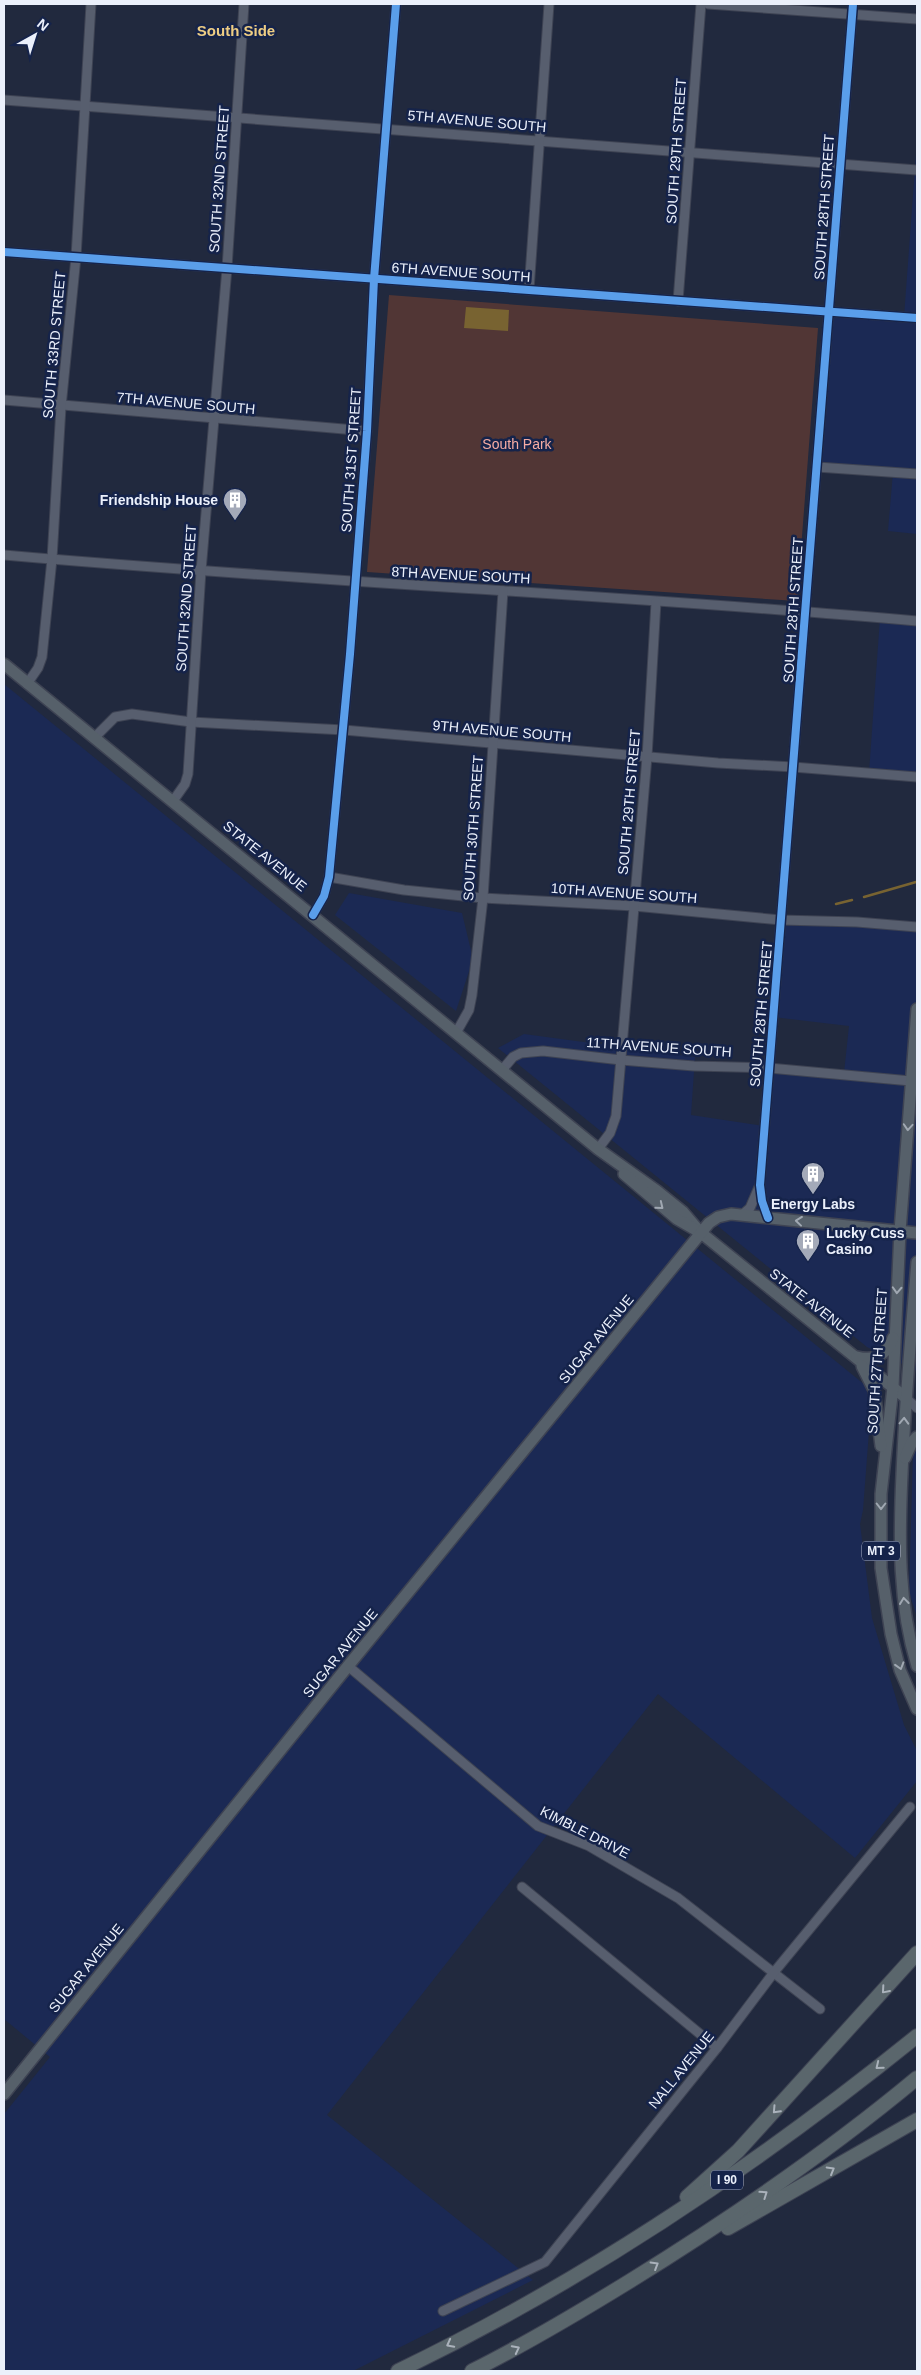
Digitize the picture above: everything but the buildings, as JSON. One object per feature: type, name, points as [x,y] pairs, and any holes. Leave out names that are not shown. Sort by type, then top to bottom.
[{"type":"highway","points":[[524,2305],[694,2192],[738,2151],[788,2098],[917,1953]]},
{"type":"highway","name":"I 90","points":[[398,2371],[524,2305],[634,2242],[728,2179],[834,2103],[917,2036]]},
{"type":"highway","name":"I 90","points":[[472,2371],[532,2341],[695,2241],[859,2126],[917,2078]]},
{"type":"highway","points":[[695,2241],[721,2232],[738,2223],[917,2120]]},
{"type":"main road","name":"STATE AVENUE","points":[[4,664],[598,1149],[650,1198],[684,1224],[700,1232],[906,1398]]},
{"type":"main road","name":"SOUTH 27TH STREET","points":[[917,1009],[900,1231],[893,1387],[881,1494],[881,1568],[884,1596],[900,1670],[917,1709]]},
{"type":"main road","name":"SUGAR AVENUE","points":[[4,2094],[348,1666],[628,1325],[700,1232],[718,1217],[731,1214],[917,1233]]},
{"type":"main road","points":[[906,1398],[917,1262]]},
{"type":"main road","points":[[855,1356],[873,1358],[882,1355],[889,1348],[896,1331]]},
{"type":"main road","points":[[855,1356],[867,1374],[874,1390],[883,1474]]},
{"type":"main road","name":"MT 3","points":[[906,1398],[899,1536],[901,1579],[907,1622],[917,1666]]},
{"type":"main road","points":[[902,1469],[909,1448],[917,1437]]},
{"type":"street","name":"SOUTH 33RD STREET","points":[[28,684],[38,668],[42,657],[52,559],[61,407],[76,257],[83,107],[91,4]]},
{"type":"street","name":"SOUTH 32ND STREET","points":[[173,801],[185,784],[201,571],[216,420],[244,4]]},
{"type":"street","name":"SOUTH 31ST STREET","points":[[313,915],[324,896],[329,878],[344,730],[367,431],[374,279],[396,4]]},
{"type":"street","points":[[529,290],[549,4]]},
{"type":"street","name":"SOUTH 29TH STREET","points":[[678,301],[701,4]]},
{"type":"street","points":[[708,4],[917,19]]},
{"type":"street","name":"SOUTH 28TH STREET","points":[[768,1218],[762,1201],[760,1185],[853,4]]},
{"type":"street","name":"5TH AVENUE SOUTH","points":[[4,100],[917,170]]},
{"type":"street","name":"6TH AVENUE SOUTH","points":[[4,252],[917,318]]},
{"type":"street","name":"7TH AVENUE SOUTH","points":[[4,400],[61,407],[367,431]]},
{"type":"street","points":[[817,467],[917,474]]},
{"type":"street","name":"8TH AVENUE SOUTH","points":[[4,555],[355,583],[503,591],[917,621]]},
{"type":"street","name":"SOUTH 30TH STREET","points":[[456,1033],[469,1010],[472,995],[483,898],[503,591]]},
{"type":"street","name":"SOUTH 29TH STREET","points":[[598,1149],[610,1133],[616,1116],[648,757],[656,602]]},
{"type":"street","name":"9TH AVENUE SOUTH","points":[[94,738],[115,717],[132,714],[190,722],[344,730],[493,745],[718,763],[793,766],[917,777]]},
{"type":"street","name":"10TH AVENUE SOUTH","points":[[329,878],[404,890],[483,898],[634,906],[781,920],[917,926]]},
{"type":"street","name":"11TH AVENUE SOUTH","points":[[502,1070],[513,1057],[529,1050],[694,1066],[769,1068],[911,1080]]},
{"type":"street","name":"SOUTH 28TH STREET","points":[[742,1215],[754,1202],[760,1185]]},
{"type":"street","points":[[906,1398],[917,1408]]},
{"type":"street","name":"KIMBLE DRIVE","points":[[348,1666],[538,1826],[589,1846],[678,1898],[775,1971],[820,2009]]},
{"type":"street","name":"NALL AVENUE","points":[[443,2312],[545,2262],[775,1971],[910,1807]]},
{"type":"street","points":[[522,1887],[716,2048]]},
{"type":"shaded area","points":[[917,141],[917,534],[888,531],[893,472],[817,467],[829,311],[904,317]]},
{"type":"shaded area","points":[[466,307],[509,310],[508,331],[464,328]]},
{"type":"shaded area","points":[[880,618],[917,621],[917,777],[869,773]]},
{"type":"shaded area","points":[[4,684],[865,1385],[871,1405],[863,1510],[860,1524],[872,1618],[904,1725],[917,1751],[917,1781],[855,1858],[658,1694],[327,2115],[533,2280],[353,2371],[4,2371],[4,2114],[50,2057],[4,2019]]},
{"type":"shaded area","points":[[349,893],[462,913],[473,959],[456,1011],[335,915]]},
{"type":"shaded area","points":[[781,920],[917,927],[917,1371],[867,1347],[498,1048],[524,1034],[695,1057],[691,1115],[764,1126],[769,1068],[844,1073],[849,1026],[773,1017]]},
{"type":"shaded area","points":[[917,1446],[917,1617],[909,1592],[913,1454]]},
{"type":"green space","name":"South Park","points":[[389,295],[818,328],[797,601],[367,572]]},
{"type":"waterway","points":[[864,897],[916,882]]},
{"type":"waterway","points":[[836,904],[852,900]]},
{"type":"cycle path","points":[[313,915],[324,896],[329,877],[350,654],[367,431],[374,279],[396,4]]},
{"type":"cycle path","points":[[768,1218],[762,1201],[760,1185],[853,4]]},
{"type":"cycle path","points":[[4,252],[917,318]]},
{"type":"place","name":"Friendship House","points":[[235,521]]},
{"type":"place","name":"Energy Labs","points":[[813,1195]]},
{"type":"place","name":"Lucky Cuss Casino","points":[[808,1262]]},
{"type":"district","name":"South Side","points":[[236,31]]}]
